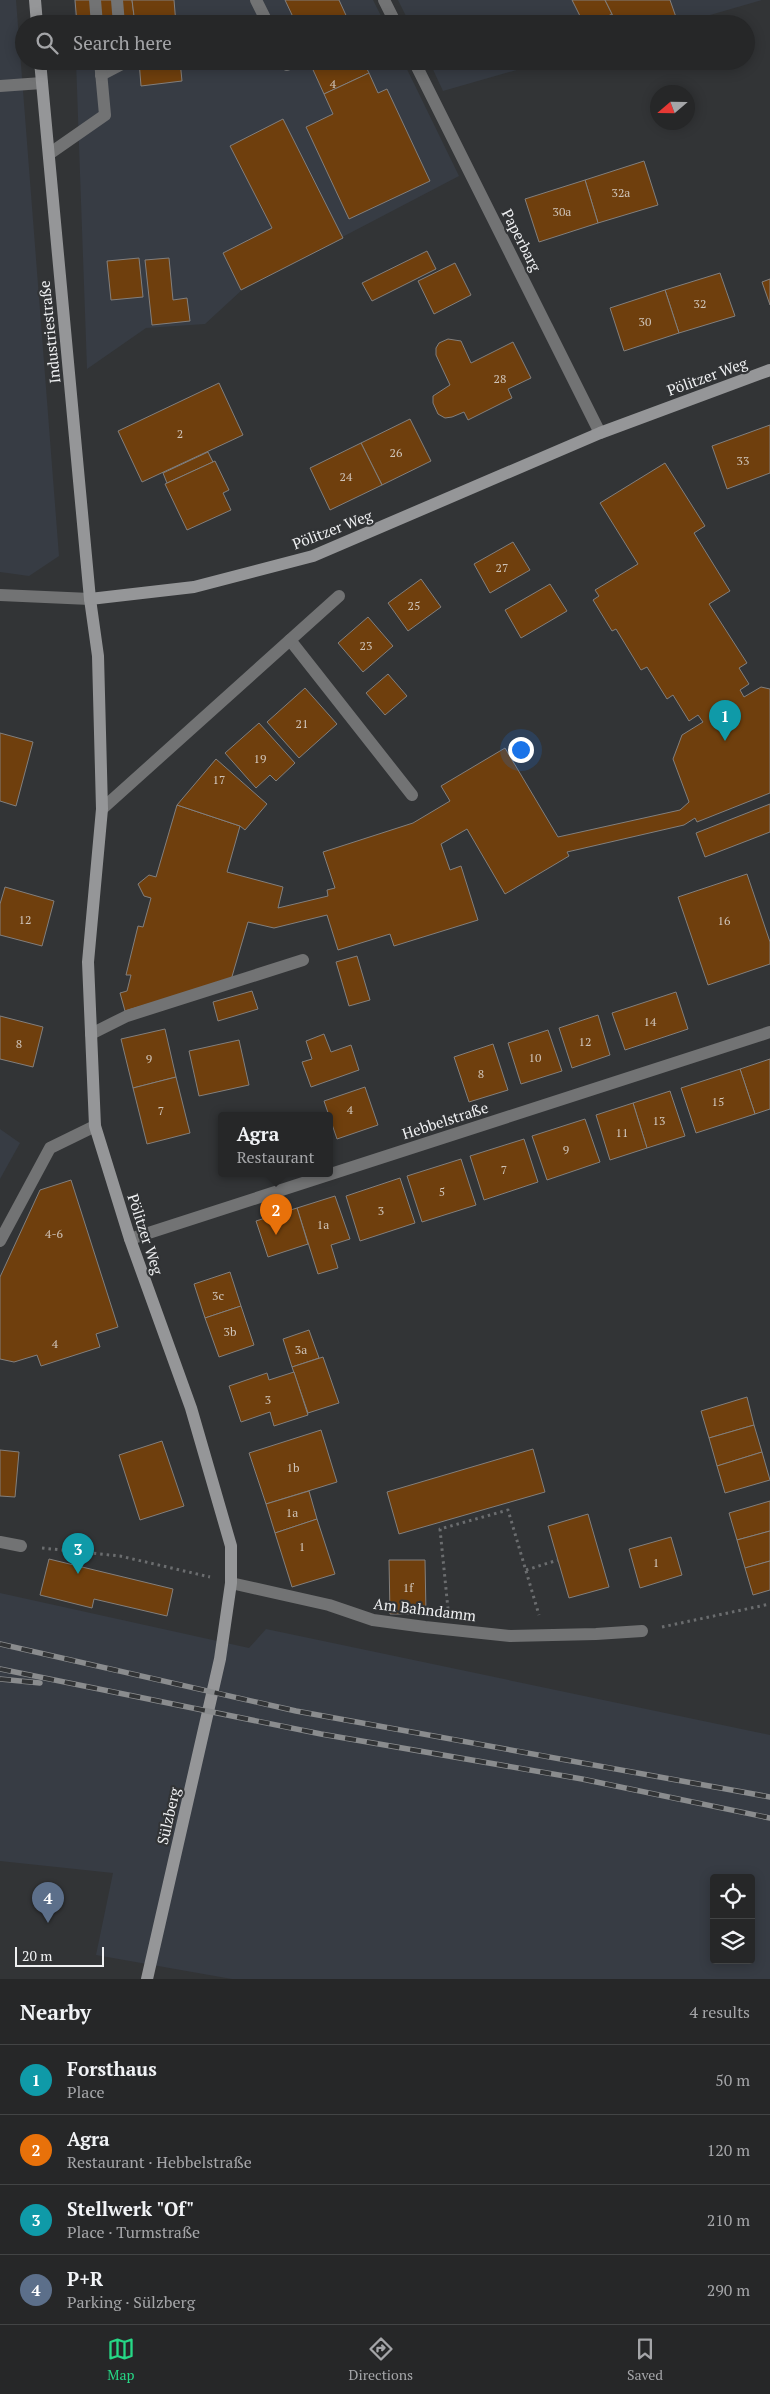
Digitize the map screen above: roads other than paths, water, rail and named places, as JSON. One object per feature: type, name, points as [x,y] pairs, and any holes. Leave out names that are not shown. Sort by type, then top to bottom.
[{"type":"street","points":[[35,0],[36,15]]},
{"type":"street","points":[[95,0],[96,15]]},
{"type":"street","points":[[117,0],[118,15]]},
{"type":"street","points":[[256,0],[264,15]]},
{"type":"street","points":[[384,0],[392,15]]},
{"type":"street","name":"Industriestraße","points":[[41,70],[90,599]]},
{"type":"street","points":[[49,154],[105,115],[101,70]]},
{"type":"street","points":[[101,75],[111,70]]},
{"type":"street","name":"Paperbarg","points":[[418,70],[600,433]]},
{"type":"street","points":[[0,86],[42,83]]},
{"type":"street","name":"Pölitzer Weg","points":[[220,1659],[231,1583],[231,1546],[199,1435],[130,1239],[94,1126],[88,962],[102,809],[98,656],[90,599],[194,587],[313,556],[600,433],[770,370]]},
{"type":"street","points":[[0,595],[90,599]]},
{"type":"street","points":[[102,809],[339,596]]},
{"type":"street","points":[[290,640],[412,795]]},
{"type":"street","points":[[91,1034],[127,1016],[303,960]]},
{"type":"street","name":"Hebbelstraße","points":[[333,1173],[770,1032]]},
{"type":"street","points":[[0,1241],[50,1148],[94,1126]]},
{"type":"street","name":"Hebbelstraße","points":[[130,1239],[322,1177]]},
{"type":"street","points":[[0,1542],[21,1546]]},
{"type":"street","name":"Am Bahndamm","points":[[231,1583],[329,1605],[372,1620],[451,1630],[510,1636],[596,1634],[642,1630]]},
{"type":"street","name":"Sülzberg","points":[[148,1979],[220,1659]]},
{"type":"railway","points":[[0,1644],[296,1711],[770,1797]]},
{"type":"railway","points":[[0,1669],[321,1734],[582,1779],[770,1818]]},
{"type":"railway","points":[[0,1679],[40,1683]]},
{"type":"place","name":"Forsthaus","points":[[725,741]]},
{"type":"place","name":"Agra","points":[[276,1235]]},
{"type":"place","name":"Stellwerk \"Of\"","points":[[78,1574]]},
{"type":"place","name":"P+R","points":[[48,1923]]}]
